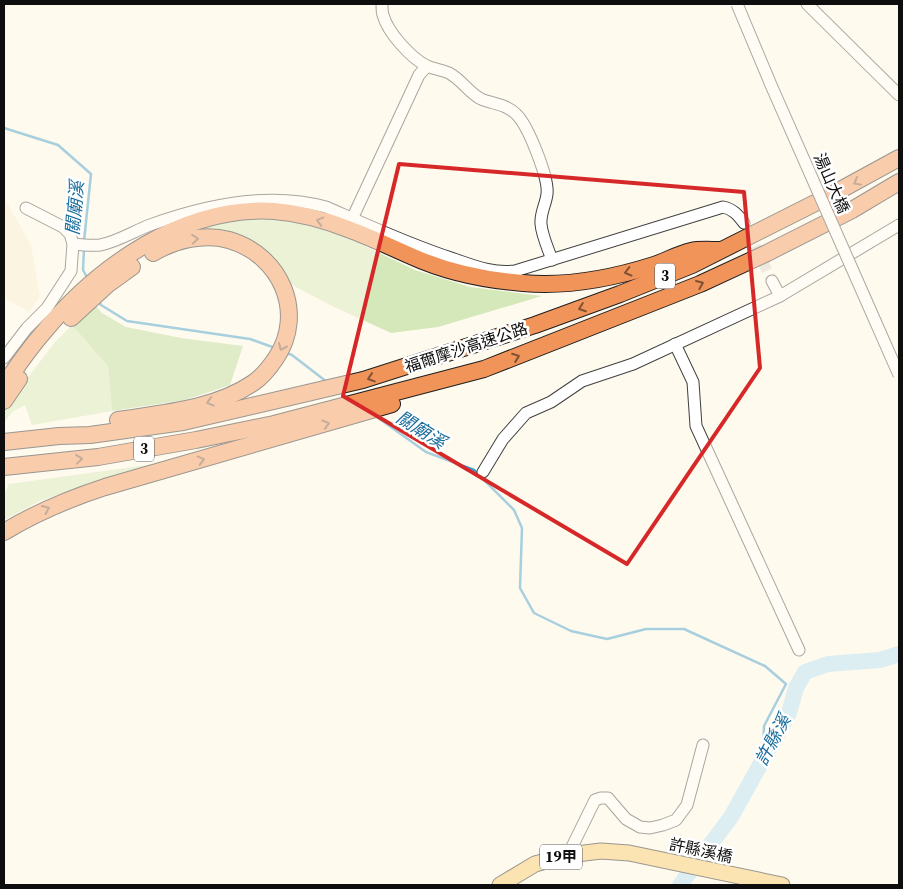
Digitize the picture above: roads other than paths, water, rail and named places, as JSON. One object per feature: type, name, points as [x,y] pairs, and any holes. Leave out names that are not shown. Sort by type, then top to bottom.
[{"type":"highway","name":"福爾摩沙高速公路","points":[[4,442],[59,436],[90,436],[183,422],[364,380],[535,325],[603,301],[692,265],[833,194],[899,158]]},
{"type":"highway","name":"福爾摩沙高速公路","points":[[276,431],[438,385],[484,369],[700,284],[768,253],[899,182]]},
{"type":"highway","points":[[4,385],[42,333],[132,254],[190,223],[219,216],[274,211],[324,221],[348,229],[412,257],[450,270],[525,283],[595,279],[653,265],[692,250],[726,249]]},
{"type":"highway","points":[[59,436],[86,425],[195,406],[221,399],[254,382],[270,367],[281,351],[287,335],[290,319],[288,303],[282,285],[274,271],[262,258],[245,246],[228,240],[187,239],[163,247],[122,273],[104,280]]},
{"type":"highway","points":[[4,402],[29,365],[77,303]]},
{"type":"highway","points":[[4,532],[29,516],[71,498],[156,471],[198,461],[276,431]]},
{"type":"highway","name":"3","points":[[9,467],[98,457],[196,440],[276,431]]},
{"type":"main road","name":"許縣溪橋","points":[[568,855],[601,851],[629,852],[782,885]]},
{"type":"main road","name":"19甲","points":[[500,885],[535,864],[568,855]]},
{"type":"street","points":[[382,4],[383,15],[398,41],[418,60],[427,66],[449,73],[463,83],[473,94],[482,99],[505,106],[516,114],[523,123],[543,168],[547,183],[547,195],[541,222],[542,232],[552,260]]},
{"type":"street","name":"湯山大橋","points":[[738,4],[771,85],[899,375]]},
{"type":"street","points":[[812,5],[899,95]]},
{"type":"street","points":[[352,219],[420,75],[427,66]]},
{"type":"street","points":[[75,245],[98,245],[149,225],[191,212],[248,201],[281,199],[314,204],[413,245],[486,270],[502,273],[515,272],[723,207],[729,208],[737,214],[744,223]]},
{"type":"street","points":[[4,358],[27,328],[47,308],[66,279],[71,271],[75,245],[68,231],[26,208]]},
{"type":"street","points":[[483,472],[503,439],[526,413],[551,402],[582,381],[633,364],[780,296],[899,225]]},
{"type":"street","points":[[772,281],[780,296]]},
{"type":"street","points":[[676,344],[693,382],[696,426],[799,650]]},
{"type":"street","points":[[568,855],[595,800],[601,798],[608,798],[626,818],[640,827],[650,828],[676,820],[686,805],[703,745]]},
{"type":"waterway","name":"關廟溪","points":[[4,128],[58,145],[91,174],[84,241]]},
{"type":"waterway","name":"關廟溪","points":[[84,249],[83,270],[88,279]]},
{"type":"waterway","name":"關廟溪","points":[[98,300],[101,305],[127,321],[250,339],[275,348]]},
{"type":"waterway","name":"關廟溪","points":[[284,352],[292,355],[327,382]]},
{"type":"waterway","name":"關廟溪","points":[[374,415],[426,452],[474,470],[514,510],[522,528],[520,588],[534,613],[571,631],[607,639],[646,629],[684,629],[765,666],[786,684],[764,726],[763,760]]},
{"type":"waterway","name":"許縣溪","points":[[680,885],[731,817],[789,713],[796,688],[805,672],[828,664],[880,660],[899,654]]},
{"type":"tunnel","points":[[748,231],[772,281]]}]
